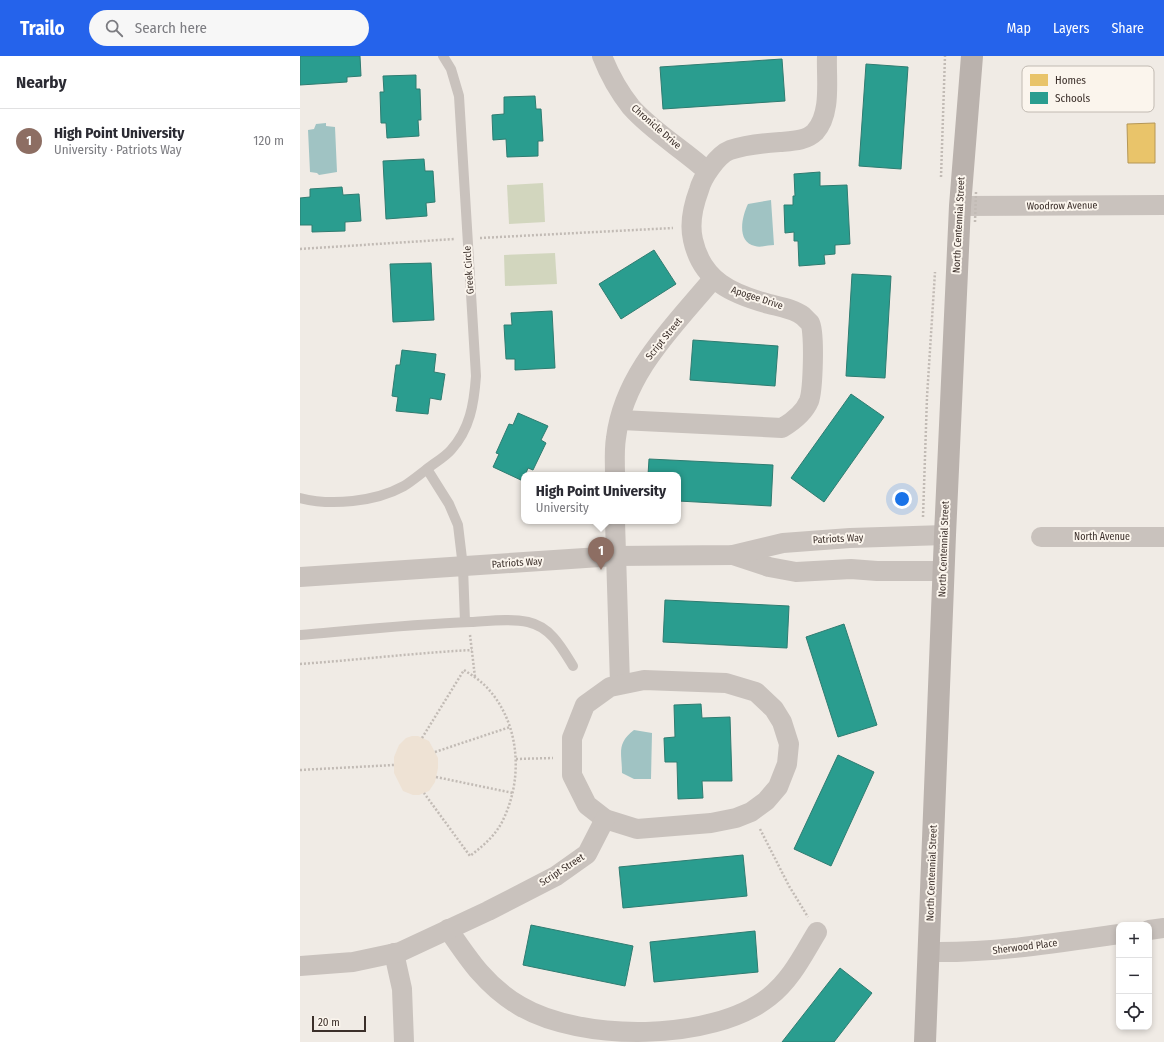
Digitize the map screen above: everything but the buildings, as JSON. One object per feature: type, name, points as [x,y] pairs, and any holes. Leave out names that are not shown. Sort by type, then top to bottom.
[{"type":"main road","name":"North Centennial Street","points":[[925,1042],[930,952],[943,571],[960,206],[972,56]]},
{"type":"street","name":"Chronicle Drive","points":[[602,56],[609,73],[631,107],[656,130],[707,171]]},
{"type":"street","name":"Apogee Drive","points":[[620,420],[782,428],[796,420],[809,402],[812,370],[810,323],[790,309],[733,293],[713,279],[698,255],[691,227],[694,204],[702,179],[707,171],[728,151],[765,143],[799,140],[814,133],[822,122],[826,107],[827,56]]},
{"type":"street","name":"Woodrow Avenue","points":[[960,206],[1164,205]]},
{"type":"street","name":"Script Street","points":[[615,472],[616,438],[627,394],[649,355],[713,279]]},
{"type":"street","points":[[615,524],[620,684]]},
{"type":"street","name":"Patriots Way","points":[[300,577],[615,556],[733,555],[784,543],[850,538],[945,534]]},
{"type":"street","name":"North Avenue","points":[[1041,537],[1164,537]]},
{"type":"street","points":[[850,538],[851,569]]},
{"type":"street","name":"Patriots Way","points":[[733,555],[769,567],[796,572],[851,569],[877,571],[943,571]]},
{"type":"street","points":[[644,680],[726,683],[756,692],[774,709],[782,722],[789,744],[787,764],[778,787],[766,801],[751,812],[736,818],[710,823],[637,829],[605,819],[588,805],[572,775],[572,738],[585,705],[610,687],[620,684],[644,680]]},
{"type":"street","name":"Script Street","points":[[300,966],[353,962],[394,953],[488,911],[556,876],[587,854],[605,819]]},
{"type":"street","points":[[1152,930],[1164,928]]},
{"type":"street","points":[[448,929],[486,981],[520,1006],[560,1023],[591,1029],[632,1032],[663,1032],[701,1027],[738,1016],[769,998],[790,976],[818,932]]},
{"type":"street","name":"Sherwood Place","points":[[930,952],[959,953],[1013,949],[1116,934]]},
{"type":"street","points":[[394,953],[402,989],[404,1042]]},
{"type":"lane","name":"Greek Circle","points":[[300,498],[334,502],[379,495],[403,486],[450,451],[465,431],[474,404],[476,376],[459,96],[451,69],[444,56]]},
{"type":"lane","points":[[427,469],[449,504],[458,525],[467,622]]},
{"type":"lane","points":[[300,635],[467,622],[507,620],[529,622],[545,630],[558,641],[572,666]]},
{"type":"path","points":[[975,222],[976,192]]},
{"type":"path","points":[[300,248],[691,227]]},
{"type":"path","points":[[467,622],[475,677]]},
{"type":"path","points":[[300,664],[368,659],[417,652],[472,650]]},
{"type":"path","points":[[422,738],[464,670],[475,677],[490,691],[503,711],[510,727],[516,759],[513,793],[503,821],[489,840],[470,856],[424,793]]},
{"type":"path","points":[[435,752],[510,727]]},
{"type":"path","points":[[516,759],[571,758]]},
{"type":"path","points":[[300,770],[394,765]]},
{"type":"path","points":[[436,777],[513,793]]},
{"type":"path","points":[[751,812],[789,886],[818,932]]},
{"type":"green space","points":[[543,183],[545,222],[509,224],[507,185]]},
{"type":"green space","points":[[555,253],[557,284],[505,286],[504,255]]},
{"type":"shaded area","points":[[418,736],[429,741],[438,758],[438,768],[435,782],[429,791],[419,795],[413,795],[403,791],[394,773],[394,757],[399,745],[406,738]]},
{"type":"water","points":[[326,123],[326,126],[335,127],[337,172],[319,175],[317,173],[310,172],[308,130],[314,129],[316,124]]},
{"type":"water","points":[[771,200],[774,245],[759,247],[749,244],[745,239],[742,228],[744,215],[748,204]]},
{"type":"water","points":[[634,730],[652,733],[651,779],[634,779],[622,773],[622,744],[628,735]]},
{"type":"place","name":"High Point University","points":[[601,570]]}]
